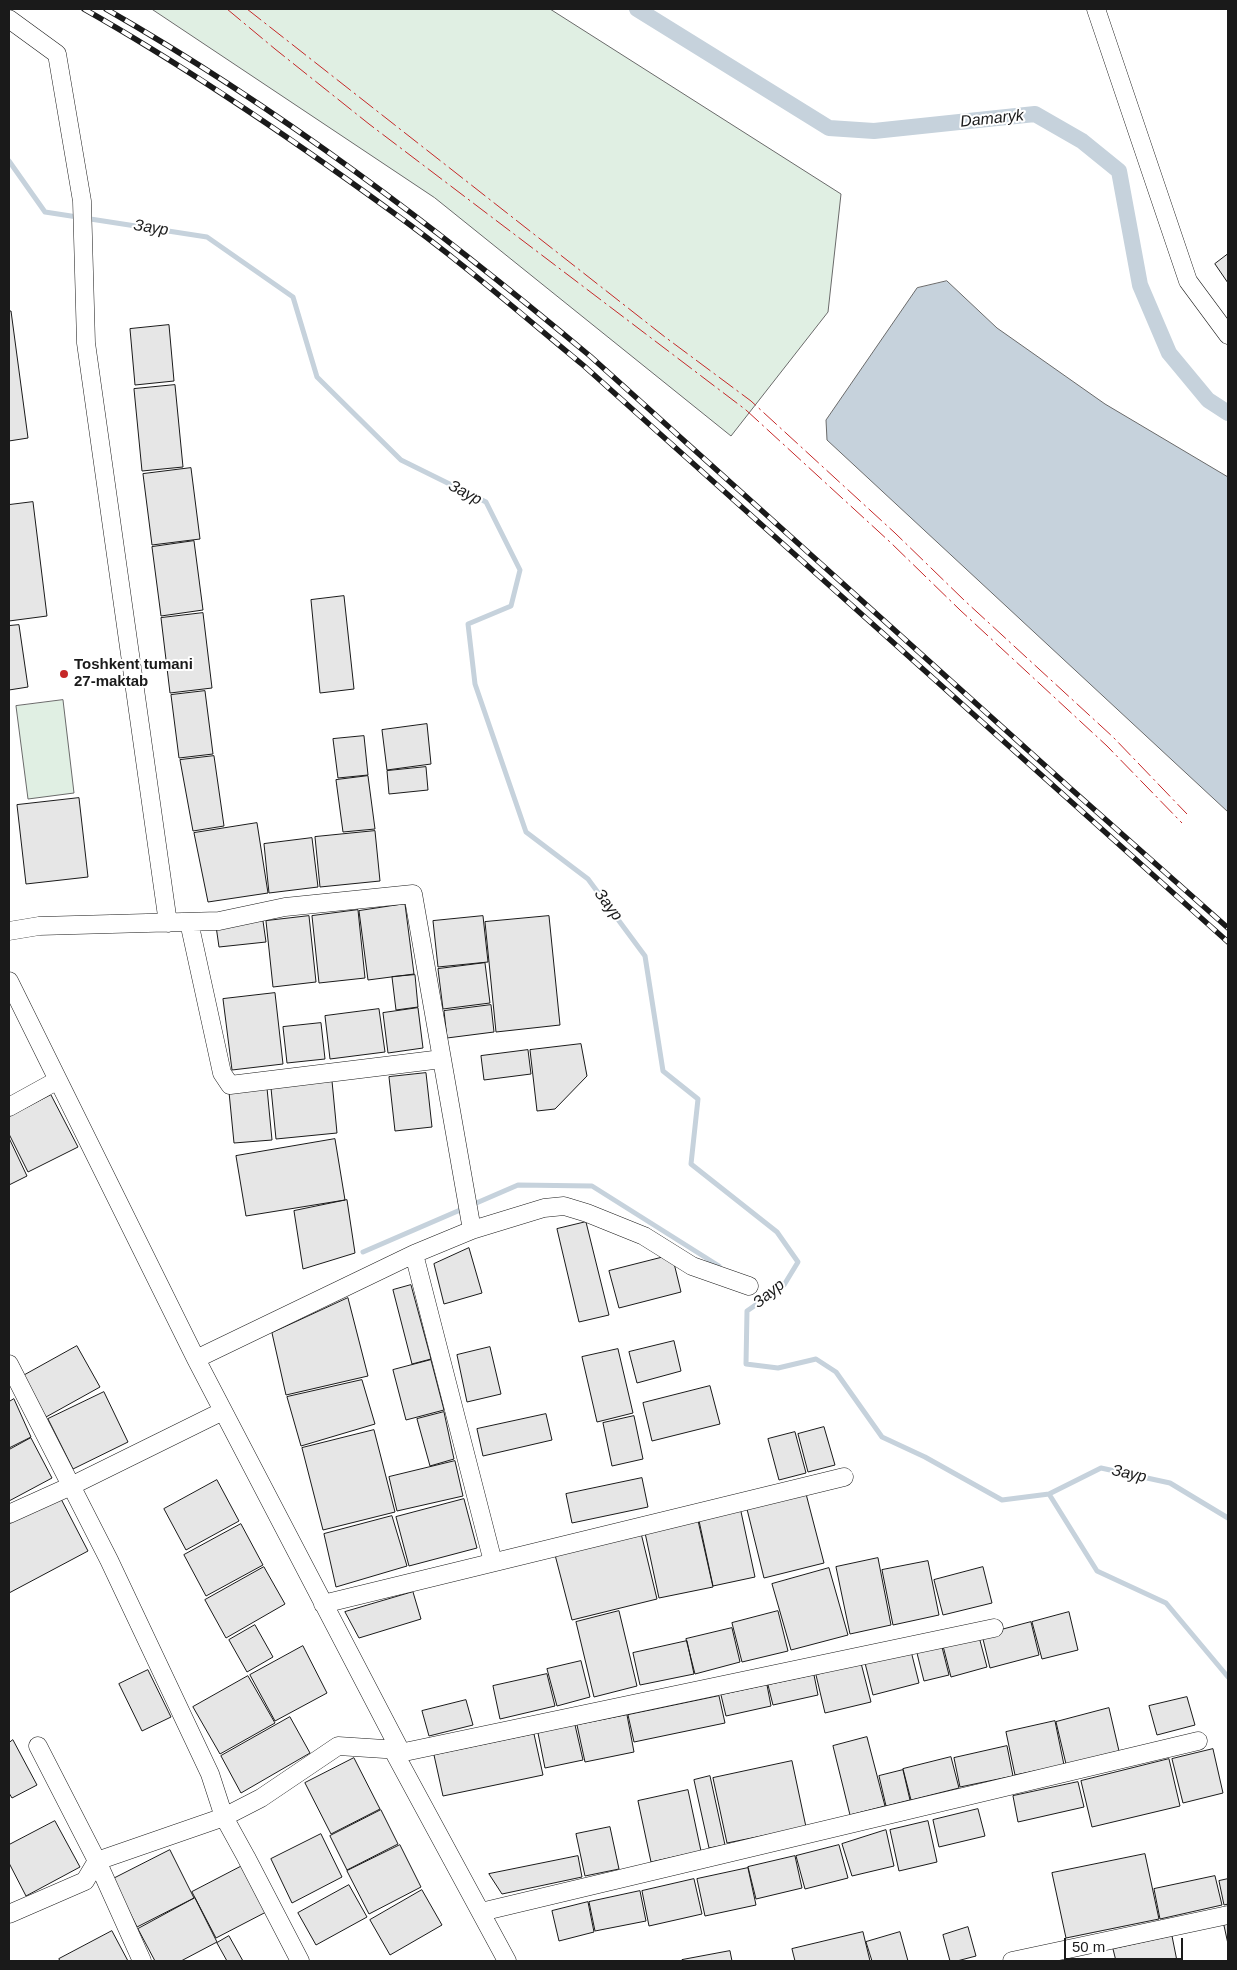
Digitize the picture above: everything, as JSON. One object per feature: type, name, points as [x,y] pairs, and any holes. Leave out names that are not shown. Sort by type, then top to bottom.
[{"type":"street","points":[[1096,9],[1188,281],[1228,335]]},
{"type":"street","points":[[9,19],[56,54],[62,83],[82,201],[86,343],[168,922]]},
{"type":"street","points":[[9,931],[39,926],[219,922],[285,907],[413,894],[472,1230]]},
{"type":"street","points":[[189,922],[222,1073],[230,1085],[442,1059]]},
{"type":"street","points":[[9,981],[196,1359],[507,1961]]},
{"type":"street","points":[[9,1107],[58,1080]]},
{"type":"street","points":[[196,1359],[414,1254],[472,1230],[544,1208],[564,1206],[588,1213],[644,1236],[692,1266],[749,1286]]},
{"type":"street","points":[[414,1254],[493,1562]]},
{"type":"street","points":[[9,1364],[109,1560],[210,1774],[224,1816],[300,1961]]},
{"type":"street","points":[[9,1514],[71,1486],[224,1411]]},
{"type":"street","points":[[323,1604],[844,1477]]},
{"type":"street","points":[[9,1914],[86,1881],[97,1862],[224,1816],[260,1798],[338,1746],[398,1752],[994,1628]]},
{"type":"street","points":[[481,1912],[1198,1741]]},
{"type":"street","points":[[38,1746],[97,1862],[142,1961]]},
{"type":"street","points":[[1012,1961],[1228,1915]]},
{"type":"green space","points":[[152,9],[550,9],[841,194],[828,312],[731,436],[435,198]]},
{"type":"green space","points":[[63,700],[74,793],[28,799],[16,706]]},
{"type":"shaded area","points":[[947,281],[997,328],[1105,404],[1228,477],[1228,812],[827,440],[826,420],[917,288]]},
{"type":"building","points":[[1228,254],[1228,283],[1215,264]]},
{"type":"building","points":[[9,311],[11,311],[28,438],[9,441]]},
{"type":"building","points":[[169,325],[174,381],[135,385],[130,329]]},
{"type":"building","points":[[175,385],[183,467],[142,471],[134,389]]},
{"type":"building","points":[[191,468],[200,539],[152,545],[143,474]]},
{"type":"building","points":[[33,502],[47,616],[9,621],[9,505]]},
{"type":"building","points":[[194,541],[203,610],[161,616],[152,547]]},
{"type":"building","points":[[344,596],[354,689],[320,693],[311,600]]},
{"type":"building","points":[[203,613],[212,688],[170,693],[161,618]]},
{"type":"building","points":[[19,625],[28,687],[9,690],[9,626]]},
{"type":"building","points":[[205,691],[213,754],[179,758],[171,695]]},
{"type":"building","points":[[427,724],[431,764],[387,770],[382,730]]},
{"type":"building","points":[[364,736],[368,775],[338,778],[333,739]]},
{"type":"building","points":[[214,756],[224,826],[193,831],[180,760]]},
{"type":"building","points":[[426,767],[428,790],[389,794],[387,771]]},
{"type":"building","points":[[368,776],[375,829],[343,832],[336,780]]},
{"type":"building","points":[[79,798],[88,877],[26,884],[17,805]]},
{"type":"building","points":[[257,823],[268,893],[208,902],[194,833]]},
{"type":"building","points":[[375,831],[380,881],[320,887],[315,837]]},
{"type":"building","points":[[312,838],[318,887],[269,893],[264,844]]},
{"type":"building","points":[[405,904],[414,974],[368,980],[359,911]]},
{"type":"building","points":[[358,910],[365,978],[319,983],[312,916]]},
{"type":"building","points":[[309,916],[316,982],[273,987],[266,921]]},
{"type":"building","points":[[483,916],[488,962],[438,967],[433,921]]},
{"type":"building","points":[[549,916],[560,1025],[496,1032],[485,922]]},
{"type":"building","points":[[263,921],[266,942],[219,947],[216,926]]},
{"type":"building","points":[[485,963],[490,1003],[443,1009],[438,969]]},
{"type":"building","points":[[415,975],[418,1007],[396,1010],[392,977]]},
{"type":"building","points":[[275,993],[283,1064],[232,1070],[223,999]]},
{"type":"building","points":[[491,1005],[494,1032],[447,1038],[444,1011]]},
{"type":"building","points":[[418,1008],[423,1048],[388,1053],[383,1013]]},
{"type":"building","points":[[379,1009],[385,1052],[330,1059],[325,1016]]},
{"type":"building","points":[[321,1023],[325,1059],[287,1063],[283,1027]]},
{"type":"building","points":[[581,1044],[587,1076],[555,1109],[537,1111],[530,1050]]},
{"type":"building","points":[[528,1050],[531,1074],[484,1080],[481,1056]]},
{"type":"building","points":[[426,1073],[432,1127],[395,1131],[389,1077]]},
{"type":"building","points":[[332,1081],[337,1133],[276,1139],[271,1088]]},
{"type":"building","points":[[267,1088],[272,1140],[234,1143],[229,1092]]},
{"type":"building","points":[[51,1095],[78,1147],[28,1172],[9,1134],[9,1117]]},
{"type":"building","points":[[9,1138],[27,1176],[9,1185]]},
{"type":"building","points":[[335,1139],[345,1200],[246,1216],[236,1156]]},
{"type":"building","points":[[347,1200],[355,1253],[303,1269],[294,1211]]},
{"type":"building","points":[[586,1222],[609,1315],[579,1322],[557,1229]]},
{"type":"building","points":[[469,1248],[482,1293],[444,1304],[434,1264]]},
{"type":"building","points":[[672,1255],[681,1292],[619,1308],[609,1271]]},
{"type":"building","points":[[411,1285],[431,1359],[412,1364],[393,1290]]},
{"type":"building","points":[[348,1298],[368,1376],[286,1395],[272,1333]]},
{"type":"building","points":[[674,1341],[681,1371],[637,1383],[629,1352]]},
{"type":"building","points":[[77,1346],[100,1387],[46,1417],[23,1376]]},
{"type":"building","points":[[490,1347],[501,1394],[467,1402],[457,1355]]},
{"type":"building","points":[[618,1349],[633,1413],[597,1422],[582,1357]]},
{"type":"building","points":[[431,1360],[444,1410],[406,1420],[393,1370]]},
{"type":"building","points":[[362,1380],[375,1424],[301,1446],[287,1397]]},
{"type":"building","points":[[710,1386],[720,1424],[652,1441],[643,1403]]},
{"type":"building","points":[[104,1392],[128,1442],[73,1469],[48,1419]]},
{"type":"building","points":[[14,1399],[31,1437],[9,1448],[9,1402]]},
{"type":"building","points":[[444,1412],[454,1459],[430,1466],[417,1419]]},
{"type":"building","points":[[546,1414],[552,1440],[483,1456],[477,1429]]},
{"type":"building","points":[[634,1416],[643,1459],[612,1466],[603,1423]]},
{"type":"building","points":[[824,1427],[835,1465],[808,1472],[798,1434]]},
{"type":"building","points":[[374,1430],[395,1512],[323,1530],[302,1448]]},
{"type":"building","points":[[795,1432],[806,1473],[779,1480],[768,1439]]},
{"type":"building","points":[[31,1438],[52,1478],[9,1501],[9,1450]]},
{"type":"building","points":[[455,1461],[463,1496],[397,1511],[389,1477]]},
{"type":"building","points":[[642,1478],[648,1507],[572,1523],[566,1494]]},
{"type":"building","points":[[217,1480],[239,1521],[186,1550],[164,1509]]},
{"type":"building","points":[[805,1490],[824,1563],[764,1578],[746,1505]]},
{"type":"building","points":[[60,1497],[88,1551],[9,1593],[9,1524]]},
{"type":"building","points":[[464,1499],[477,1548],[409,1566],[396,1517]]},
{"type":"building","points":[[740,1507],[755,1577],[713,1586],[698,1516]]},
{"type":"building","points":[[392,1516],[407,1566],[336,1587],[324,1534]]},
{"type":"building","points":[[697,1516],[713,1587],[659,1598],[644,1528]]},
{"type":"building","points":[[241,1524],[263,1565],[206,1596],[184,1555]]},
{"type":"building","points":[[640,1529],[657,1599],[572,1620],[554,1551]]},
{"type":"building","points":[[878,1558],[891,1625],[850,1634],[836,1567]]},
{"type":"building","points":[[928,1561],[939,1615],[893,1625],[882,1570]]},
{"type":"building","points":[[264,1567],[285,1604],[226,1638],[205,1600]]},
{"type":"building","points":[[983,1567],[992,1603],[943,1615],[934,1580]]},
{"type":"building","points":[[829,1568],[848,1635],[791,1650],[772,1584]]},
{"type":"building","points":[[413,1592],[421,1619],[359,1638],[345,1612]]},
{"type":"building","points":[[619,1611],[637,1686],[594,1697],[576,1622]]},
{"type":"building","points":[[778,1611],[788,1651],[742,1662],[732,1623]]},
{"type":"building","points":[[1069,1612],[1078,1650],[1042,1659],[1032,1622]]},
{"type":"building","points":[[1031,1622],[1039,1655],[990,1668],[982,1635]]},
{"type":"building","points":[[255,1625],[273,1657],[247,1672],[229,1640]]},
{"type":"building","points":[[732,1628],[740,1662],[695,1674],[686,1639]]},
{"type":"building","points":[[978,1633],[987,1667],[951,1677],[942,1642]]},
{"type":"building","points":[[687,1641],[694,1674],[640,1685],[633,1653]]},
{"type":"building","points":[[941,1643],[949,1675],[924,1681],[916,1649]]},
{"type":"building","points":[[303,1646],[327,1693],[275,1721],[250,1675]]},
{"type":"building","points":[[911,1651],[919,1683],[873,1695],[865,1663]]},
{"type":"building","points":[[581,1661],[590,1697],[557,1706],[547,1669]]},
{"type":"building","points":[[861,1663],[871,1702],[825,1713],[816,1675]]},
{"type":"building","points":[[148,1670],[171,1717],[142,1731],[119,1684]]},
{"type":"building","points":[[547,1674],[555,1706],[500,1719],[493,1686]]},
{"type":"building","points":[[814,1675],[818,1695],[773,1705],[768,1685]]},
{"type":"building","points":[[248,1676],[275,1723],[220,1754],[193,1707]]},
{"type":"building","points":[[767,1685],[771,1706],[726,1716],[721,1695]]},
{"type":"building","points":[[719,1696],[725,1723],[634,1742],[628,1715]]},
{"type":"building","points":[[1187,1697],[1195,1725],[1157,1735],[1149,1706]]},
{"type":"building","points":[[466,1700],[473,1725],[429,1736],[422,1711]]},
{"type":"building","points":[[1109,1708],[1119,1751],[1066,1764],[1056,1722]]},
{"type":"building","points":[[627,1715],[634,1752],[585,1762],[577,1725]]},
{"type":"building","points":[[290,1717],[310,1753],[241,1793],[221,1756]]},
{"type":"building","points":[[1055,1721],[1064,1765],[1015,1775],[1006,1732]]},
{"type":"building","points":[[575,1725],[583,1760],[545,1768],[538,1733]]},
{"type":"building","points":[[534,1734],[543,1775],[443,1796],[434,1755]]},
{"type":"building","points":[[867,1737],[885,1806],[850,1815],[833,1746]]},
{"type":"building","points":[[13,1740],[37,1785],[12,1798],[9,1793],[9,1743]]},
{"type":"building","points":[[1007,1746],[1013,1776],[960,1787],[954,1758]]},
{"type":"building","points":[[1213,1749],[1223,1793],[1183,1803],[1172,1759]]},
{"type":"building","points":[[951,1757],[959,1788],[911,1800],[903,1769]]},
{"type":"building","points":[[354,1758],[380,1809],[331,1834],[305,1783]]},
{"type":"building","points":[[1169,1759],[1180,1806],[1092,1827],[1081,1781]]},
{"type":"building","points":[[792,1761],[806,1827],[727,1843],[713,1778]]},
{"type":"building","points":[[903,1770],[910,1800],[886,1806],[879,1776]]},
{"type":"building","points":[[710,1776],[725,1845],[709,1848],[694,1780]]},
{"type":"building","points":[[1078,1782],[1084,1807],[1018,1822],[1013,1796]]},
{"type":"building","points":[[688,1790],[701,1851],[651,1862],[638,1801]]},
{"type":"building","points":[[978,1809],[985,1836],[939,1847],[933,1820]]},
{"type":"building","points":[[381,1810],[398,1844],[347,1870],[330,1836]]},
{"type":"building","points":[[55,1821],[80,1867],[26,1896],[9,1863],[9,1845]]},
{"type":"building","points":[[928,1821],[937,1862],[899,1871],[890,1830]]},
{"type":"building","points":[[610,1827],[619,1869],[585,1876],[576,1834]]},
{"type":"building","points":[[886,1830],[894,1866],[852,1876],[842,1844]]},
{"type":"building","points":[[321,1834],[342,1877],[292,1903],[271,1859]]},
{"type":"building","points":[[400,1845],[421,1887],[369,1914],[347,1871]]},
{"type":"building","points":[[839,1845],[848,1878],[805,1889],[796,1856]]},
{"type":"building","points":[[170,1850],[194,1898],[137,1927],[113,1879]]},
{"type":"building","points":[[1145,1854],[1159,1919],[1066,1938],[1052,1873]]},
{"type":"building","points":[[578,1856],[582,1877],[502,1894],[489,1874]]},
{"type":"building","points":[[795,1856],[802,1888],[756,1899],[748,1867]]},
{"type":"building","points":[[244,1865],[268,1911],[216,1938],[192,1892]]},
{"type":"building","points":[[748,1868],[756,1905],[705,1916],[697,1879]]},
{"type":"building","points":[[1215,1876],[1222,1905],[1160,1919],[1154,1889]]},
{"type":"building","points":[[694,1879],[702,1914],[649,1926],[642,1891]]},
{"type":"building","points":[[1228,1879],[1228,1904],[1224,1905],[1219,1881]]},
{"type":"building","points":[[349,1885],[367,1917],[316,1945],[298,1913]]},
{"type":"building","points":[[422,1890],[442,1925],[390,1955],[370,1920]]},
{"type":"building","points":[[640,1891],[646,1921],[595,1931],[589,1902]]},
{"type":"building","points":[[195,1898],[217,1942],[181,1961],[155,1961],[138,1929]]},
{"type":"building","points":[[588,1902],[594,1932],[559,1941],[552,1911]]},
{"type":"building","points":[[1228,1920],[1228,1944],[1223,1921]]},
{"type":"building","points":[[968,1927],[976,1956],[950,1961],[943,1935]]},
{"type":"building","points":[[112,1931],[128,1961],[60,1961],[59,1959]]},
{"type":"building","points":[[863,1932],[870,1961],[795,1961],[792,1949]]},
{"type":"building","points":[[900,1932],[908,1961],[872,1961],[866,1942]]},
{"type":"building","points":[[229,1936],[243,1961],[227,1961],[217,1943]]},
{"type":"building","points":[[1172,1936],[1177,1961],[1116,1961],[1113,1949]]},
{"type":"building","points":[[730,1951],[732,1961],[682,1961],[682,1960]]},
{"type":"waterway","name":"Damaryk","points":[[637,9],[829,128],[874,131],[1035,114],[1082,141],[1119,171],[1140,285],[1169,353],[1208,400],[1228,413]]},
{"type":"waterway","name":"Заур","points":[[9,161],[45,212],[207,237],[293,297],[317,377],[401,460],[486,502],[520,570],[511,606],[468,624],[475,684],[526,832],[588,879],[645,956],[663,1071],[698,1099],[691,1164],[777,1232],[798,1262],[784,1285],[747,1311],[746,1364],[778,1368],[816,1359],[836,1372],[882,1437],[925,1457],[1002,1500],[1049,1494],[1101,1468],[1170,1483],[1228,1518]]},
{"type":"waterway","points":[[363,1252],[518,1185],[592,1186],[719,1266]]},
{"type":"waterway","points":[[1049,1494],[1097,1571],[1166,1603],[1228,1677]]},
{"type":"railway","points":[[84,9],[202,80],[278,131],[416,229],[488,286],[583,365],[1228,942]]},
{"type":"railway","points":[[106,9],[170,47],[295,129],[416,216],[533,309],[590,356],[1228,928]]},
{"type":"power","points":[[227,9],[369,124],[746,410],[1107,746],[1182,823]]},
{"type":"power","points":[[247,9],[665,337],[751,401],[1113,737],[1187,814]]},
{"type":"place","name":"Toshkent tumani 27-maktab","points":[[64,674]]}]
